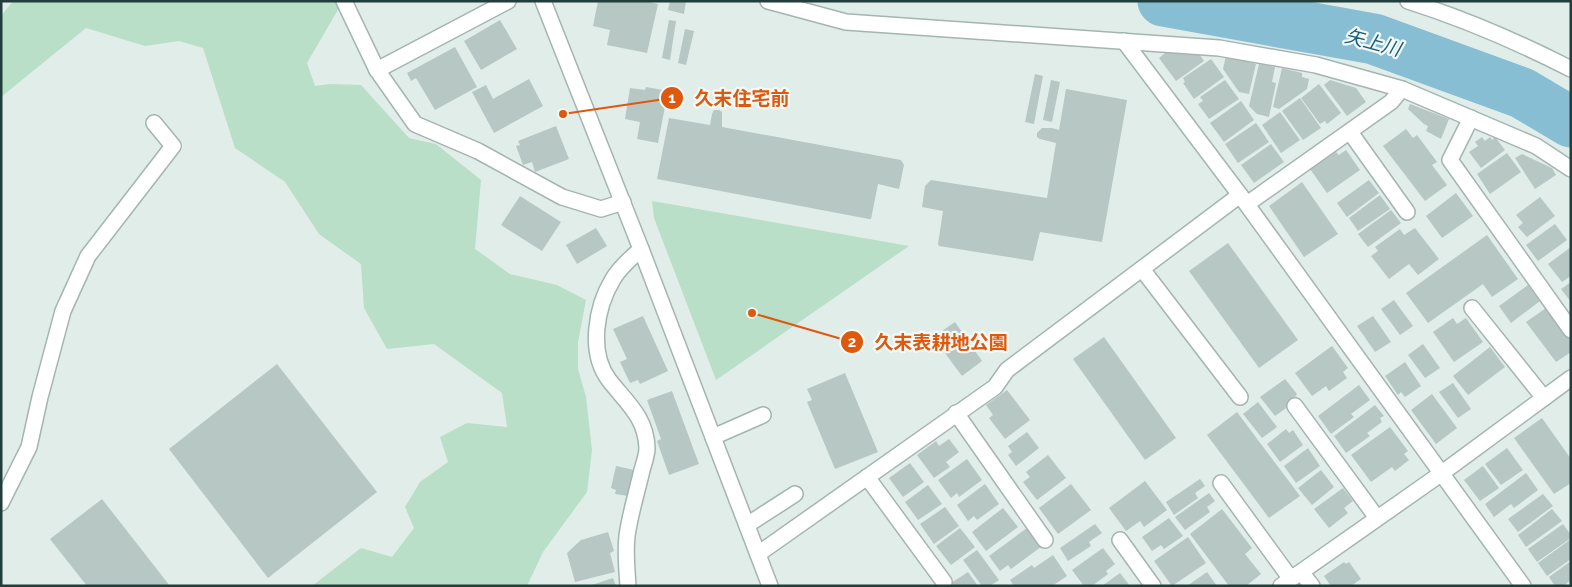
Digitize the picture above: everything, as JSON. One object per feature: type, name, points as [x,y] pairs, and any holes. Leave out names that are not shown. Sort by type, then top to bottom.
[{"type":"street","points":[[344,1],[377,70],[415,124],[478,151],[562,197],[601,210],[623,202]]},
{"type":"street","points":[[377,70],[508,1]]},
{"type":"street","points":[[543,1],[623,202],[770,586]]},
{"type":"street","points":[[768,1],[846,22],[1219,48],[1316,65],[1402,89],[1536,146],[1571,169]]},
{"type":"street","points":[[1408,1],[1453,15],[1517,42],[1571,69]]},
{"type":"street","points":[[1124,41],[1244,200],[1523,586]]},
{"type":"street","points":[[758,554],[995,387],[1007,370],[1142,269],[1244,200],[1350,132],[1391,102],[1402,89]]},
{"type":"street","points":[[1472,118],[1450,160],[1571,330]]},
{"type":"street","points":[[1,502],[29,447],[63,311],[88,256],[173,146],[154,123]]},
{"type":"street","points":[[1350,132],[1407,212]]},
{"type":"street","points":[[628,586],[627,538],[647,450],[646,432],[639,417],[621,392],[608,379],[597,352],[597,330],[601,300],[613,278],[623,265],[641,249]]},
{"type":"street","points":[[1142,269],[1240,397]]},
{"type":"street","points":[[1472,308],[1544,398]]},
{"type":"street","points":[[1291,579],[1442,473],[1571,378]]},
{"type":"street","points":[[1295,406],[1377,518]]},
{"type":"street","points":[[956,413],[1045,540]]},
{"type":"street","points":[[713,437],[762,415]]},
{"type":"street","points":[[867,477],[944,582]]},
{"type":"street","points":[[1221,483],[1291,579],[1312,586]]},
{"type":"street","points":[[747,525],[795,494]]},
{"type":"street","points":[[1120,540],[1153,586]]},
{"type":"green space","points":[[13,1],[343,1],[307,63],[315,86],[330,84],[361,85],[409,138],[436,144],[481,180],[475,249],[510,274],[557,285],[586,300],[578,342],[578,369],[586,397],[592,450],[587,492],[543,552],[527,586],[312,586],[361,548],[392,557],[414,528],[405,507],[420,482],[448,462],[440,437],[467,423],[507,427],[502,393],[434,344],[387,349],[364,308],[361,264],[319,234],[285,182],[235,148],[203,48],[179,41],[145,46],[86,28],[1,97],[1,16]]},
{"type":"green space","points":[[652,201],[909,246],[716,380],[654,218]]},
{"type":"building","points":[[598,1],[646,1],[658,4],[647,53],[607,45],[610,30],[593,26]]},
{"type":"building","points":[[670,1],[686,1],[684,14],[668,10]]},
{"type":"building","points":[[500,20],[517,49],[481,70],[464,41]]},
{"type":"building","points":[[669,20],[676,21],[670,60],[662,58]]},
{"type":"building","points":[[685,29],[694,31],[686,65],[678,63]]},
{"type":"building","points":[[455,47],[477,87],[435,110],[416,78],[411,81],[407,73]]},
{"type":"building","points":[[1169,50],[1198,52],[1204,61],[1176,81],[1159,58]]},
{"type":"building","points":[[1226,56],[1256,64],[1249,94],[1239,92],[1223,69]]},
{"type":"building","points":[[1211,59],[1224,77],[1194,99],[1183,83],[1185,82],[1183,78]]},
{"type":"building","points":[[1259,64],[1275,67],[1272,82],[1276,83],[1269,117],[1257,114],[1249,106]]},
{"type":"building","points":[[1282,68],[1302,73],[1302,77],[1309,79],[1307,89],[1279,109],[1273,107]]},
{"type":"building","points":[[1035,74],[1043,76],[1034,124],[1025,122]]},
{"type":"building","points":[[529,79],[543,106],[494,133],[472,92],[486,85],[493,99]]},
{"type":"building","points":[[1051,80],[1060,82],[1052,122],[1043,120]]},
{"type":"building","points":[[1225,80],[1239,99],[1209,119],[1198,104],[1203,101],[1200,97]]},
{"type":"building","points":[[1330,80],[1356,88],[1366,102],[1347,116],[1324,85]]},
{"type":"building","points":[[1319,84],[1341,113],[1327,124],[1325,121],[1320,124],[1301,98]]},
{"type":"building","points":[[646,87],[668,91],[658,143],[637,139],[640,122],[625,119],[630,88],[645,90]]},
{"type":"building","points":[[1066,89],[1127,100],[1102,242],[1040,232],[1033,261],[939,246],[943,211],[922,207],[925,186],[931,180],[1047,198],[1056,143],[1040,139],[1037,137],[1037,133],[1042,128],[1059,130]]},
{"type":"building","points":[[1300,98],[1321,128],[1303,140],[1282,111]]},
{"type":"building","points":[[1241,101],[1254,120],[1224,142],[1210,123]]},
{"type":"building","points":[[1410,104],[1449,119],[1441,139],[1426,131],[1428,126],[1408,109]]},
{"type":"building","points":[[714,110],[722,112],[722,127],[901,160],[904,165],[899,189],[878,184],[871,219],[869,219],[657,179],[669,118],[710,125]]},
{"type":"building","points":[[1280,112],[1300,140],[1281,153],[1262,125]]},
{"type":"building","points":[[1256,123],[1269,142],[1238,163],[1225,144]]},
{"type":"building","points":[[556,126],[569,159],[535,172],[532,162],[523,165],[516,146],[520,145],[518,141]]},
{"type":"building","points":[[1406,129],[1413,138],[1417,135],[1437,162],[1432,165],[1447,185],[1425,201],[1383,146]]},
{"type":"building","points":[[1482,137],[1485,141],[1490,137],[1492,140],[1495,137],[1505,150],[1481,168],[1469,152],[1478,146],[1475,142]]},
{"type":"building","points":[[1271,144],[1284,162],[1254,183],[1241,165]]},
{"type":"building","points":[[1346,150],[1360,170],[1327,193],[1310,169],[1336,152],[1339,155]]},
{"type":"building","points":[[1507,153],[1521,172],[1490,194],[1477,174]]},
{"type":"building","points":[[1522,154],[1552,168],[1556,175],[1535,189],[1515,158]]},
{"type":"building","points":[[1369,180],[1379,193],[1347,217],[1337,203]]},
{"type":"building","points":[[1302,182],[1338,234],[1304,257],[1269,206]]},
{"type":"building","points":[[1456,193],[1473,216],[1442,238],[1426,216]]},
{"type":"building","points":[[1380,195],[1390,209],[1358,231],[1349,218]]},
{"type":"building","points":[[520,196],[561,222],[542,251],[501,225]]},
{"type":"building","points":[[1540,197],[1555,216],[1527,237],[1518,227],[1523,223],[1516,215]]},
{"type":"building","points":[[1391,210],[1401,223],[1368,247],[1358,234]]},
{"type":"building","points":[[1555,224],[1567,240],[1538,261],[1526,245]]},
{"type":"building","points":[[596,228],[607,246],[577,264],[566,245]]},
{"type":"building","points":[[1415,228],[1439,259],[1418,275],[1409,264],[1389,279],[1371,256],[1378,251],[1375,247],[1400,229],[1404,235]]},
{"type":"building","points":[[1487,235],[1518,279],[1492,297],[1483,284],[1428,323],[1406,293]]},
{"type":"building","points":[[1228,243],[1298,340],[1259,368],[1189,271]]},
{"type":"building","points":[[1571,247],[1571,276],[1562,282],[1548,264]]},
{"type":"building","points":[[1571,282],[1571,302],[1561,289]]},
{"type":"building","points":[[1528,285],[1540,301],[1511,323],[1499,306]]},
{"type":"building","points":[[1394,300],[1413,326],[1400,335],[1381,309]]},
{"type":"building","points":[[1546,308],[1571,341],[1571,352],[1556,362],[1526,322]]},
{"type":"building","points":[[643,316],[668,371],[640,384],[638,380],[630,383],[620,362],[627,359],[613,329]]},
{"type":"building","points":[[1373,316],[1391,342],[1375,352],[1357,326]]},
{"type":"building","points":[[1453,318],[1457,324],[1466,318],[1483,342],[1454,362],[1433,332]]},
{"type":"building","points":[[955,322],[982,361],[962,376],[933,337]]},
{"type":"building","points":[[1104,337],[1176,438],[1145,460],[1073,359]]},
{"type":"building","points":[[1423,344],[1440,368],[1425,378],[1408,355]]},
{"type":"building","points":[[1332,346],[1348,368],[1343,372],[1347,378],[1329,391],[1326,386],[1312,396],[1295,373]]},
{"type":"building","points":[[1490,347],[1505,367],[1468,395],[1453,376]]},
{"type":"building","points":[[1405,362],[1421,386],[1405,397],[1401,392],[1398,395],[1385,376]]},
{"type":"building","points":[[277,364],[377,492],[268,578],[169,449]]},
{"type":"building","points":[[845,373],[878,452],[835,469],[807,402],[812,400],[807,389]]},
{"type":"building","points":[[1285,379],[1297,394],[1289,406],[1275,416],[1260,397]]},
{"type":"building","points":[[1453,383],[1471,409],[1458,418],[1439,392]]},
{"type":"building","points":[[1359,385],[1370,400],[1351,414],[1354,417],[1331,434],[1318,416]]},
{"type":"building","points":[[1007,390],[1030,420],[1005,439],[989,418],[993,415],[986,405]]},
{"type":"building","points":[[672,391],[699,464],[669,475],[657,441],[661,439],[647,400]]},
{"type":"building","points":[[1432,394],[1457,428],[1436,444],[1411,410]]},
{"type":"building","points":[[1258,402],[1277,427],[1262,438],[1243,414]]},
{"type":"building","points":[[1375,405],[1384,416],[1380,418],[1382,422],[1367,433],[1370,436],[1346,453],[1334,436]]},
{"type":"building","points":[[1237,412],[1300,496],[1269,518],[1207,435]]},
{"type":"building","points":[[1542,418],[1571,459],[1571,483],[1554,494],[1514,438]]},
{"type":"building","points":[[1390,427],[1408,451],[1404,454],[1409,460],[1395,471],[1392,467],[1371,482],[1351,455]]},
{"type":"building","points":[[1286,429],[1289,433],[1293,430],[1303,445],[1280,462],[1267,444]]},
{"type":"building","points":[[1027,432],[1039,448],[1016,466],[1008,455],[1012,452],[1008,446]]},
{"type":"building","points":[[949,439],[959,452],[946,462],[950,467],[934,478],[917,455],[936,441],[939,446]]},
{"type":"building","points":[[1308,448],[1320,466],[1296,483],[1284,466]]},
{"type":"building","points":[[1507,448],[1523,470],[1501,485],[1485,464]]},
{"type":"building","points":[[1048,455],[1066,478],[1037,500],[1023,482],[1030,477],[1026,472]]},
{"type":"building","points":[[967,459],[982,480],[959,497],[957,493],[951,498],[938,480]]},
{"type":"building","points":[[910,463],[924,482],[903,497],[889,478]]},
{"type":"building","points":[[616,466],[634,470],[628,496],[615,494],[616,490],[611,488]]},
{"type":"building","points":[[1483,466],[1499,488],[1480,501],[1464,480]]},
{"type":"building","points":[[1321,470],[1334,487],[1312,505],[1298,488]]},
{"type":"building","points":[[1526,473],[1538,490],[1514,508],[1511,504],[1494,517],[1485,504]]},
{"type":"building","points":[[1200,479],[1205,486],[1195,493],[1198,498],[1174,515],[1166,502]]},
{"type":"building","points":[[1145,481],[1167,510],[1144,527],[1140,521],[1126,531],[1109,508]]},
{"type":"building","points":[[985,484],[999,504],[977,520],[974,516],[968,521],[957,505]]},
{"type":"building","points":[[1071,484],[1091,510],[1058,534],[1039,508]]},
{"type":"building","points":[[928,485],[942,504],[918,520],[905,502]]},
{"type":"building","points":[[1343,488],[1353,501],[1344,508],[1348,513],[1329,528],[1314,509]]},
{"type":"building","points":[[1209,493],[1215,501],[1207,507],[1210,512],[1185,530],[1175,517]]},
{"type":"building","points":[[1543,494],[1553,506],[1518,532],[1508,519]]},
{"type":"building","points":[[102,499],[170,586],[87,586],[50,539]]},
{"type":"building","points":[[945,507],[959,526],[934,544],[920,524]]},
{"type":"building","points":[[1003,508],[1018,527],[986,551],[972,532]]},
{"type":"building","points":[[1222,509],[1252,548],[1245,554],[1261,574],[1246,586],[1229,586],[1190,534]]},
{"type":"building","points":[[1552,509],[1562,521],[1526,547],[1518,535]]},
{"type":"building","points":[[1169,518],[1183,536],[1164,549],[1161,545],[1152,551],[1142,537]]},
{"type":"building","points":[[1095,524],[1102,533],[1089,542],[1091,546],[1068,561],[1060,548]]},
{"type":"building","points":[[1563,524],[1571,538],[1537,562],[1528,549]]},
{"type":"building","points":[[960,528],[975,547],[951,565],[936,546]]},
{"type":"building","points":[[1027,528],[1041,547],[1011,569],[1008,565],[1000,571],[989,556]]},
{"type":"building","points":[[608,532],[614,551],[610,553],[615,572],[575,582],[567,553],[581,540]]},
{"type":"building","points":[[1188,537],[1206,563],[1172,586],[1154,561]]},
{"type":"building","points":[[1571,539],[1571,559],[1547,576],[1538,563]]},
{"type":"building","points":[[1103,548],[1115,564],[1106,571],[1108,574],[1092,586],[1084,586],[1072,570]]},
{"type":"building","points":[[977,550],[999,580],[990,586],[982,586],[963,560]]},
{"type":"building","points":[[1053,555],[1067,576],[1052,586],[1014,586],[1010,580],[1032,565],[1034,568]]},
{"type":"building","points":[[1571,561],[1571,580],[1563,586],[1555,586],[1549,577]]},
{"type":"building","points":[[1344,562],[1346,564],[1349,562],[1361,579],[1351,586],[1331,586],[1324,576]]},
{"type":"building","points":[[968,572],[978,586],[952,586],[951,583]]},
{"type":"building","points":[[1207,572],[1217,586],[1187,586]]},
{"type":"building","points":[[1120,573],[1130,586],[1102,586]]},
{"type":"building","points":[[613,578],[616,586],[592,586],[592,585]]},
{"type":"waterway","name":"矢上川","points":[[1163,1],[1374,39],[1522,93],[1571,122]]},
{"type":"place","name":"久末住宅前","points":[[563,114]]},
{"type":"place","name":"久末表耕地公園","points":[[752,313]]}]
